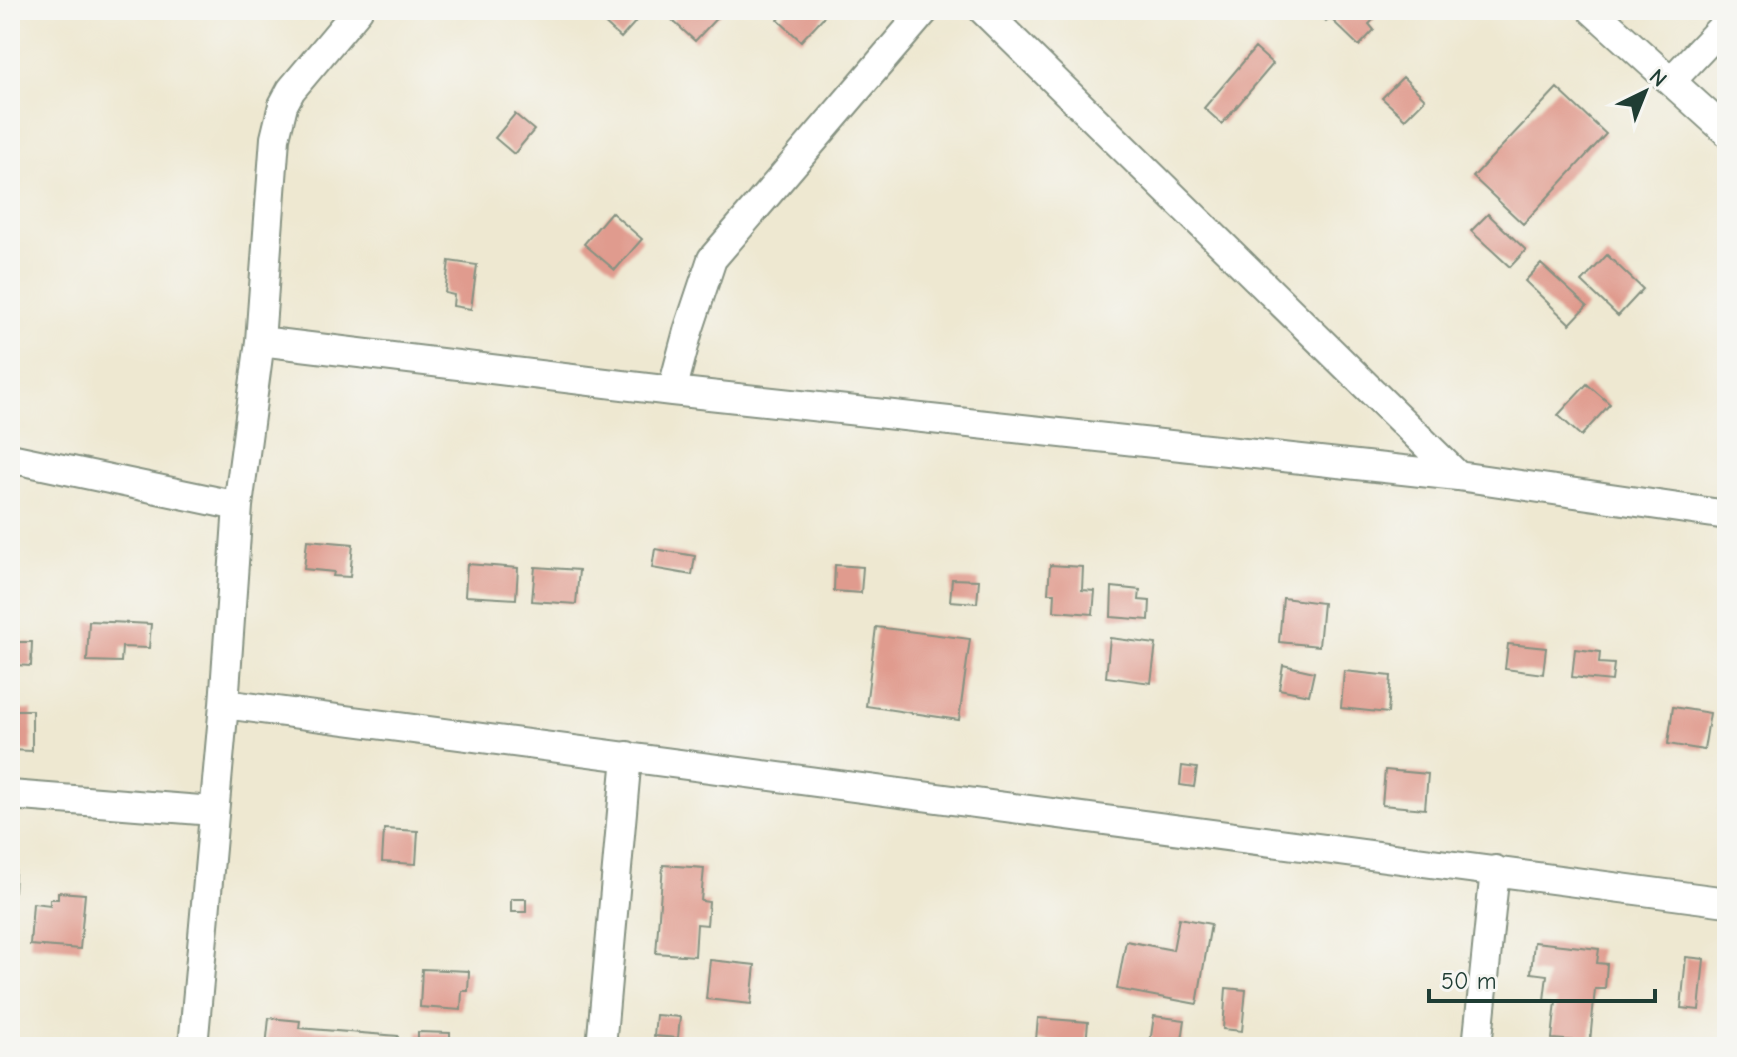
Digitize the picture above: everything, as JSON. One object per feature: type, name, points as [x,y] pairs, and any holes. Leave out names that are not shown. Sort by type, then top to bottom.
[{"type":"street","points":[[193,1047],[224,704],[238,506],[260,341],[275,138],[283,105],[301,76],[358,10]]},
{"type":"street","points":[[672,391],[712,259],[925,10]]},
{"type":"street","points":[[983,10],[1458,476]]},
{"type":"street","points":[[1592,10],[1727,132]]},
{"type":"street","points":[[1671,81],[1727,22]]},
{"type":"street","points":[[260,341],[672,391],[1458,476],[1727,515]]},
{"type":"street","points":[[10,458],[238,506]]},
{"type":"street","points":[[224,704],[1727,902]]},
{"type":"street","points":[[601,1047],[627,756]]},
{"type":"street","points":[[10,795],[213,811]]},
{"type":"street","points":[[1477,1047],[1495,870]]},
{"type":"building","points":[[590,10],[646,10],[621,38]]},
{"type":"building","points":[[669,10],[724,10],[695,41],[672,20],[676,16]]},
{"type":"building","points":[[788,10],[830,10],[801,41],[778,20]]},
{"type":"building","points":[[1315,10],[1383,10],[1369,24],[1374,30],[1359,46],[1330,18],[1326,21]]},
{"type":"building","points":[[1255,48],[1273,64],[1222,124],[1204,108]]},
{"type":"building","points":[[1403,77],[1425,99],[1405,119],[1382,98]]},
{"type":"building","points":[[1557,88],[1606,134],[1523,224],[1473,177]]},
{"type":"building","points":[[515,114],[534,130],[514,154],[495,138]]},
{"type":"building","points":[[611,212],[642,239],[615,270],[584,244]]},
{"type":"building","points":[[1488,214],[1526,250],[1510,267],[1471,231]]},
{"type":"building","points":[[1607,255],[1643,289],[1618,316],[1582,282]]},
{"type":"building","points":[[449,261],[477,265],[471,309],[453,306],[454,295],[445,293]]},
{"type":"building","points":[[1541,264],[1587,306],[1570,324],[1525,281]]},
{"type":"building","points":[[1587,384],[1610,404],[1581,436],[1558,415]]},
{"type":"building","points":[[307,540],[353,544],[350,577],[304,569]]},
{"type":"building","points":[[655,549],[695,556],[692,575],[652,568]]},
{"type":"building","points":[[467,564],[518,568],[516,599],[465,596]]},
{"type":"building","points":[[835,565],[863,567],[861,593],[834,591]]},
{"type":"building","points":[[1050,565],[1083,567],[1082,590],[1095,591],[1093,614],[1054,611],[1055,593],[1048,593]]},
{"type":"building","points":[[535,567],[579,570],[576,604],[532,601]]},
{"type":"building","points":[[952,579],[979,580],[977,603],[950,601]]},
{"type":"building","points":[[1112,587],[1140,590],[1139,600],[1150,601],[1149,620],[1111,617]]},
{"type":"building","points":[[1283,598],[1323,603],[1319,646],[1279,642]]},
{"type":"building","points":[[89,621],[151,624],[149,648],[122,647],[121,662],[87,661]]},
{"type":"building","points":[[876,627],[970,639],[959,720],[866,706]]},
{"type":"building","points":[[1110,638],[1156,644],[1151,683],[1106,677]]},
{"type":"building","points":[[10,642],[32,642],[31,666],[15,665],[13,710],[32,710],[32,751],[10,750]]},
{"type":"building","points":[[1508,644],[1546,648],[1543,674],[1505,669]]},
{"type":"building","points":[[1575,649],[1600,652],[1599,663],[1614,664],[1612,681],[1572,677]]},
{"type":"building","points":[[1283,665],[1314,672],[1309,695],[1279,689]]},
{"type":"building","points":[[1344,671],[1391,676],[1388,713],[1341,708]]},
{"type":"building","points":[[1673,707],[1710,713],[1704,750],[1668,744]]},
{"type":"building","points":[[1182,766],[1197,768],[1194,787],[1180,785]]},
{"type":"building","points":[[1385,770],[1428,774],[1425,809],[1382,805]]},
{"type":"building","points":[[384,829],[418,831],[416,864],[382,862]]},
{"type":"building","points":[[10,839],[17,840],[14,891],[10,891]]},
{"type":"building","points":[[663,865],[704,868],[701,901],[709,902],[707,925],[697,924],[695,956],[656,953]]},
{"type":"building","points":[[58,892],[85,894],[80,949],[30,945],[33,903],[50,905],[50,899],[58,899]]},
{"type":"building","points":[[511,899],[526,899],[526,912],[511,912]]},
{"type":"building","points":[[1179,918],[1211,924],[1197,1004],[1117,989],[1126,941],[1173,950]]},
{"type":"building","points":[[1534,942],[1599,949],[1597,963],[1607,964],[1605,989],[1595,989],[1590,1042],[1552,1039],[1556,1001],[1544,1000],[1547,975],[1531,973]]},
{"type":"building","points":[[1686,957],[1704,959],[1699,1010],[1681,1008]]},
{"type":"building","points":[[710,960],[755,965],[751,1004],[706,999]]},
{"type":"building","points":[[422,969],[469,971],[468,991],[462,991],[461,1010],[420,1007]]},
{"type":"building","points":[[1226,988],[1246,990],[1242,1031],[1223,1029]]},
{"type":"building","points":[[656,1015],[680,1017],[678,1038],[654,1036]]},
{"type":"building","points":[[1154,1016],[1185,1020],[1181,1047],[1150,1043]]},
{"type":"building","points":[[269,1018],[300,1021],[299,1028],[398,1036],[397,1047],[266,1047]]},
{"type":"building","points":[[1038,1018],[1088,1022],[1086,1045],[1036,1040]]},
{"type":"building","points":[[418,1032],[450,1033],[450,1042],[455,1043],[455,1047],[418,1047]]}]
